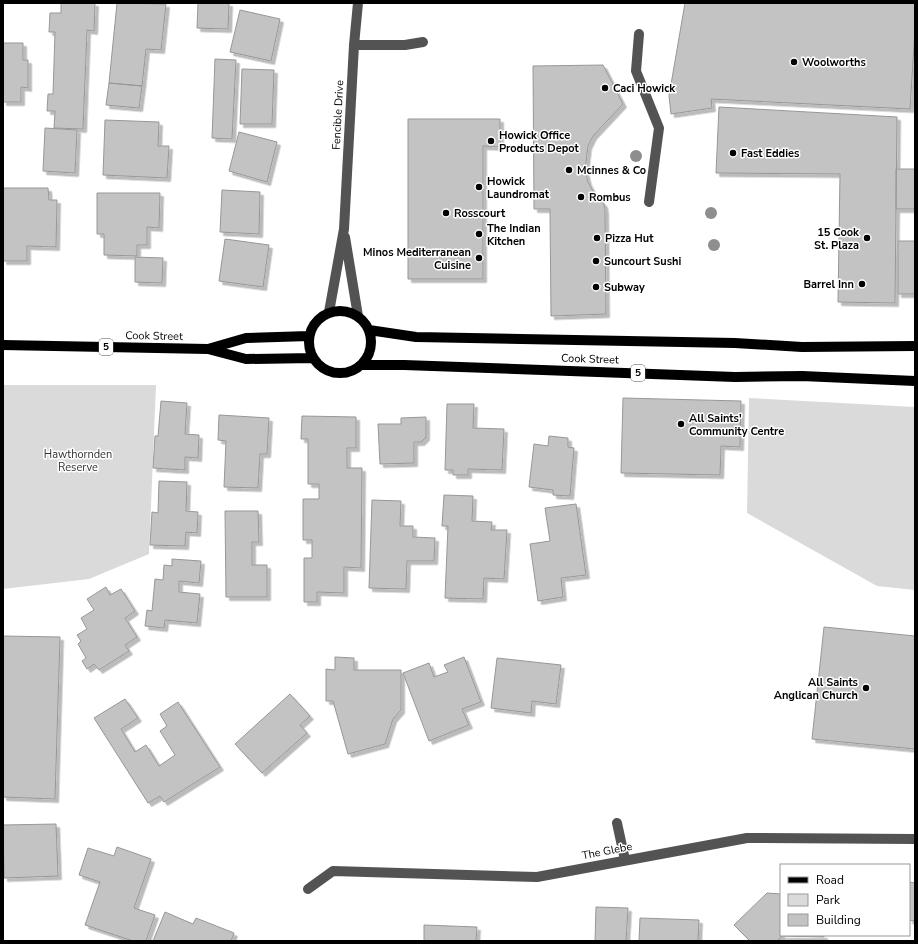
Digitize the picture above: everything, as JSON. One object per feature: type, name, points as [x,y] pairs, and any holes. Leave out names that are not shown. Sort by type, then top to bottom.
[{"type":"main road","points":[[314,358],[309,347],[309,336],[313,326],[320,318],[329,312],[340,310],[350,312],[358,316],[369,330],[371,343],[368,355],[361,365]]},
{"type":"main road","name":"Cook Street","points":[[369,330],[416,337],[735,342],[802,346],[915,346]]},
{"type":"main road","name":"Cook Street","points":[[208,349],[246,338],[309,336]]},
{"type":"main road","name":"Cook Street","points":[[3,345],[208,349],[246,359],[314,358]]},
{"type":"main road","name":"5","points":[[314,358],[323,368],[335,372],[349,371],[361,365]]},
{"type":"main road","name":"Cook Street","points":[[361,365],[404,365],[735,377],[802,376],[915,381]]},
{"type":"street","name":"Fencible Drive","points":[[329,312],[344,229],[354,45],[358,3]]},
{"type":"street","points":[[639,34],[636,71],[659,128],[649,202]]},
{"type":"street","points":[[354,45],[405,45],[423,42]]},
{"type":"street","name":"Fencible Drive","points":[[344,229],[358,316]]},
{"type":"street","points":[[617,823],[625,860]]},
{"type":"street","name":"The Glebe","points":[[308,889],[333,871],[537,877],[747,838],[915,839]]},
{"type":"green space","name":"Hawthornden Reserve","points":[[3,385],[156,385],[149,554],[89,579],[3,589]]},
{"type":"green space","points":[[749,398],[915,407],[915,590],[877,586],[747,513]]},
{"type":"building","points":[[61,3],[95,3],[94,31],[87,30],[83,129],[54,128],[55,111],[47,111],[48,94],[53,94],[55,32],[49,32],[50,13],[61,13]]},
{"type":"building","points":[[117,3],[166,4],[161,50],[146,49],[142,86],[109,83]]},
{"type":"building","points":[[198,3],[229,3],[228,29],[197,28]]},
{"type":"building","name":"Woolworths","points":[[685,3],[915,3],[915,29],[910,109],[711,99],[712,108],[671,114],[669,96]]},
{"type":"building","points":[[240,10],[280,19],[271,61],[230,52]]},
{"type":"building","points":[[3,43],[23,43],[23,60],[28,60],[28,88],[21,87],[21,102],[3,102]]},
{"type":"building","points":[[215,59],[236,60],[232,139],[212,138]]},
{"type":"building","points":[[603,65],[623,104],[593,136],[588,146],[585,170],[588,182],[594,193],[604,204],[605,210],[606,314],[551,316],[550,209],[534,209],[533,66]]},
{"type":"building","points":[[242,69],[274,70],[272,124],[240,124]]},
{"type":"building","points":[[109,83],[142,86],[139,108],[106,105]]},
{"type":"building","name":"15 Cook St. Plaza","points":[[719,107],[897,117],[895,303],[838,302],[840,174],[716,173]]},
{"type":"building","name":"Rosscourt","points":[[408,119],[500,119],[500,147],[483,146],[483,279],[408,279]]},
{"type":"building","points":[[105,120],[159,122],[158,146],[169,146],[167,178],[103,175]]},
{"type":"building","points":[[45,128],[77,130],[75,173],[43,171]]},
{"type":"building","points":[[239,132],[277,142],[267,182],[229,171]]},
{"type":"building","points":[[896,169],[915,169],[915,209],[896,209]]},
{"type":"building","points":[[3,188],[48,188],[49,200],[57,200],[56,247],[27,246],[27,261],[3,261]]},
{"type":"building","points":[[222,190],[260,192],[259,234],[220,232]]},
{"type":"building","points":[[97,193],[160,193],[159,228],[147,227],[147,245],[137,245],[137,256],[104,255],[104,234],[97,234]]},
{"type":"building","points":[[225,239],[269,245],[263,287],[219,281]]},
{"type":"building","points":[[898,241],[915,241],[915,294],[898,294]]},
{"type":"building","points":[[135,257],[163,258],[162,283],[135,282]]},
{"type":"building","name":"All Saints' Community Centre","points":[[623,398],[741,401],[740,447],[721,446],[720,475],[621,473]]},
{"type":"building","points":[[161,401],[187,403],[185,434],[199,435],[198,458],[185,457],[185,470],[153,468],[155,436],[158,436]]},
{"type":"building","points":[[447,404],[474,404],[473,428],[504,429],[502,470],[468,469],[468,475],[453,475],[453,470],[445,470]]},
{"type":"building","points":[[219,415],[269,418],[267,454],[260,454],[258,488],[224,487],[226,441],[218,440]]},
{"type":"building","points":[[302,416],[356,417],[356,448],[347,448],[347,468],[362,468],[361,568],[344,567],[344,593],[317,592],[317,602],[304,602],[304,558],[312,558],[312,540],[303,540],[303,499],[319,499],[319,484],[308,484],[308,439],[301,439]]},
{"type":"building","points":[[426,417],[426,437],[421,442],[414,442],[414,463],[380,464],[378,424],[401,424],[401,418]]},
{"type":"building","points":[[549,436],[568,438],[568,447],[574,448],[570,496],[553,495],[553,490],[529,487],[534,444],[548,446]]},
{"type":"building","points":[[159,481],[187,482],[186,511],[198,512],[197,533],[186,532],[185,546],[150,545],[152,512],[158,513]]},
{"type":"building","points":[[444,495],[473,496],[472,521],[492,522],[491,530],[507,530],[504,579],[484,578],[483,599],[445,598],[448,526],[442,526]]},
{"type":"building","points":[[372,500],[401,501],[400,526],[413,526],[413,537],[435,538],[434,561],[407,561],[406,589],[369,588]]},
{"type":"building","points":[[576,504],[586,575],[561,578],[563,597],[538,601],[530,544],[550,541],[545,508]]},
{"type":"building","points":[[225,511],[258,511],[259,542],[252,542],[252,565],[267,565],[267,597],[226,597]]},
{"type":"building","points":[[172,559],[201,561],[199,583],[179,581],[179,592],[200,594],[197,623],[165,620],[164,628],[145,626],[147,610],[152,611],[155,579],[163,580],[164,565],[172,566]]},
{"type":"building","points":[[106,587],[110,595],[121,589],[135,611],[125,618],[137,637],[125,645],[129,651],[99,670],[94,664],[87,669],[82,661],[86,658],[78,644],[81,641],[77,635],[87,629],[81,618],[94,610],[87,599]]},
{"type":"building","name":"All Saints Anglican Church","points":[[824,627],[915,636],[915,749],[812,739]]},
{"type":"building","points":[[3,636],[60,637],[55,799],[3,797]]},
{"type":"building","points":[[335,657],[354,658],[354,670],[401,670],[401,710],[393,719],[385,744],[348,754],[333,701],[326,701],[326,669],[335,670]]},
{"type":"building","points":[[464,657],[481,702],[462,709],[469,725],[429,741],[403,673],[429,663],[434,677],[448,672],[444,665]]},
{"type":"building","points":[[497,658],[561,665],[556,704],[532,701],[531,713],[491,708]]},
{"type":"building","points":[[290,694],[310,716],[300,725],[307,733],[262,773],[235,744]]},
{"type":"building","points":[[125,699],[138,718],[121,729],[135,752],[146,745],[159,766],[175,755],[160,731],[167,726],[160,714],[178,702],[220,767],[164,802],[160,796],[148,803],[94,718]]},
{"type":"building","points":[[56,824],[58,876],[4,878],[3,825]]},
{"type":"building","points":[[117,847],[151,859],[134,908],[155,915],[146,941],[133,941],[85,925],[100,882],[79,875],[88,848],[114,856]]},
{"type":"building","points":[[910,882],[915,883],[915,921],[910,920]]},
{"type":"building","points":[[767,893],[780,894],[780,936],[782,936],[777,941],[750,941],[734,925]]},
{"type":"building","points":[[596,907],[628,908],[626,941],[595,941]]},
{"type":"building","points":[[165,912],[193,924],[196,918],[234,933],[231,941],[153,941]]},
{"type":"building","points":[[640,918],[699,920],[698,941],[639,941]]},
{"type":"building","points":[[424,925],[477,927],[476,941],[424,941]]},
{"type":"building","points":[[782,936],[824,936],[824,937]]},
{"type":"place","name":"Woolworths","points":[[794,62]]},
{"type":"place","name":"Caci Howick","points":[[605,88]]},
{"type":"place","name":"Howick Office Products Depot","points":[[491,141]]},
{"type":"place","name":"Fast Eddies","points":[[733,153]]},
{"type":"place","name":"Mcinnes & Co","points":[[569,170]]},
{"type":"place","name":"Howick Laundromat","points":[[479,187]]},
{"type":"place","name":"Rombus","points":[[581,197]]},
{"type":"place","name":"Rosscourt","points":[[446,213]]},
{"type":"place","name":"The Indian Kitchen","points":[[479,234]]},
{"type":"place","name":"Pizza Hut","points":[[597,238]]},
{"type":"place","name":"15 Cook St. Plaza","points":[[867,238]]},
{"type":"place","name":"Minos Mediterranean Cuisine","points":[[479,258]]},
{"type":"place","name":"Suncourt Sushi","points":[[596,261]]},
{"type":"place","name":"Barrel Inn","points":[[862,284]]},
{"type":"place","name":"Subway","points":[[596,287]]},
{"type":"place","name":"All Saints' Community Centre","points":[[681,424]]},
{"type":"place","name":"All Saints Anglican Church","points":[[866,688]]}]
